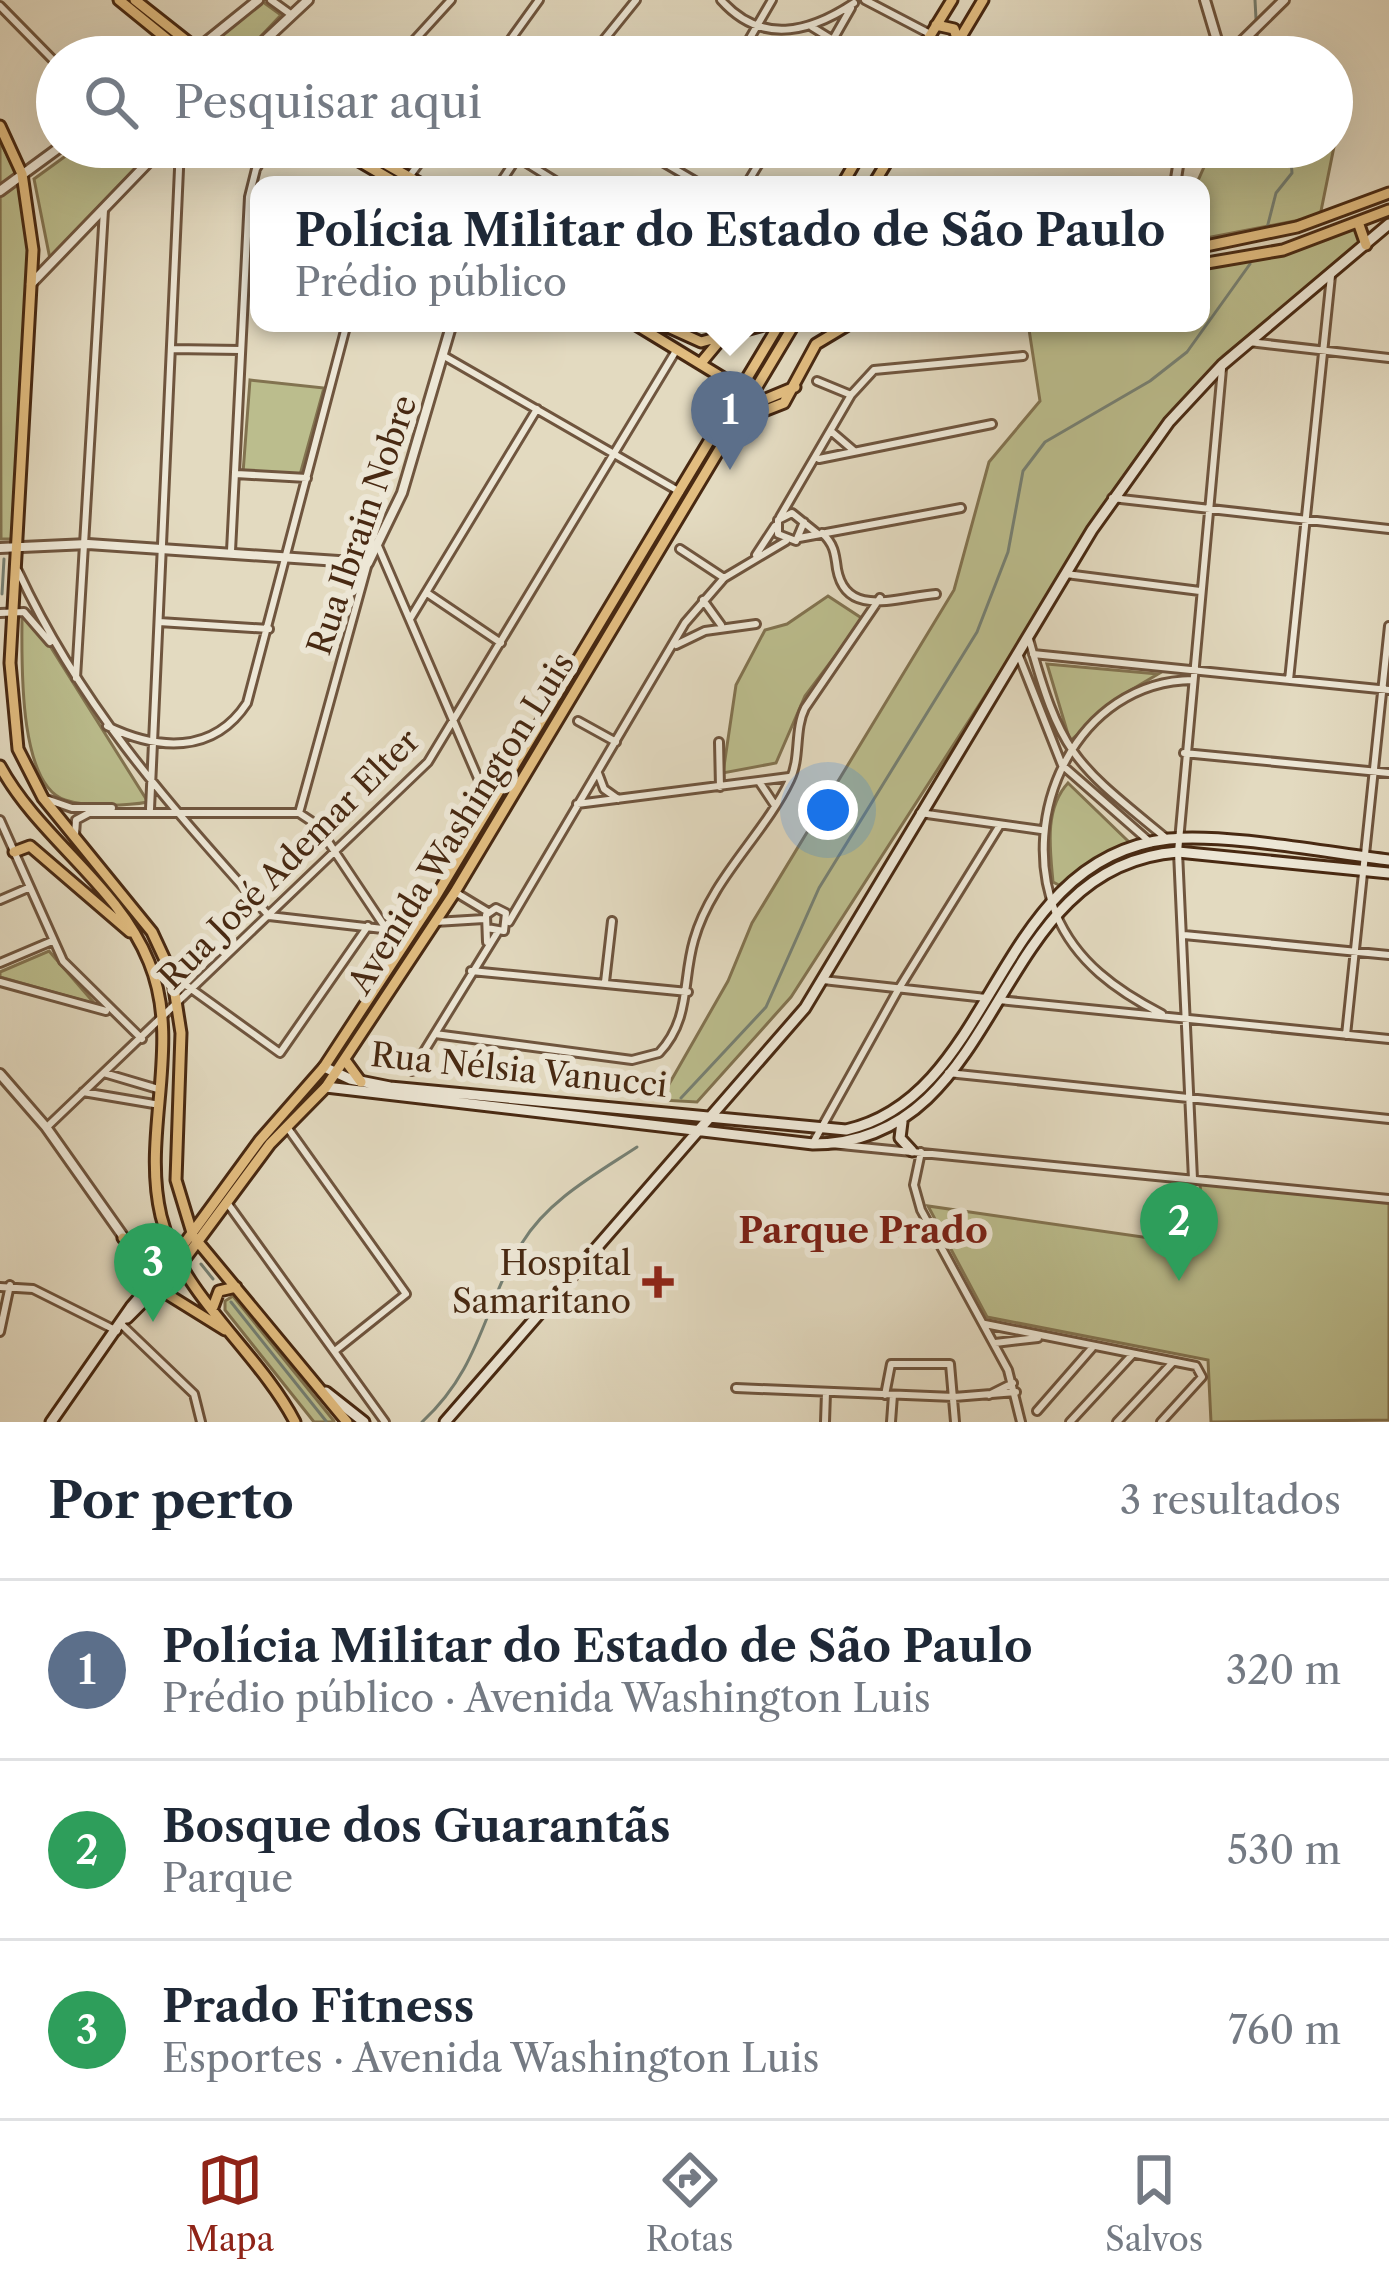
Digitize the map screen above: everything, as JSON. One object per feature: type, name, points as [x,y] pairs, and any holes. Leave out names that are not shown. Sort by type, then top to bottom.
[{"type":"main road","points":[[119,0],[164,36]]},
{"type":"main road","points":[[135,0],[170,36]]},
{"type":"main road","points":[[929,36],[952,0]]},
{"type":"main road","points":[[961,36],[983,0]]},
{"type":"main road","points":[[933,29],[954,29],[956,36]]},
{"type":"main road","points":[[0,126],[22,174],[32,223],[14,562],[6,612],[13,722],[23,763],[43,798],[152,932],[172,975],[180,1001],[176,1180],[195,1239],[344,1417],[364,1422]]},
{"type":"main road","points":[[1210,245],[1264,236],[1389,193]]},
{"type":"main road","points":[[1361,204],[1358,224],[1366,245]]},
{"type":"main road","points":[[1210,263],[1259,257],[1389,210]]},
{"type":"main road","points":[[445,1422],[564,1278],[701,1132],[823,980],[1112,498],[1169,422],[1222,365],[1389,224]]},
{"type":"main road","points":[[648,332],[754,398],[774,400],[795,387]]},
{"type":"main road","points":[[675,332],[689,340],[721,339],[740,332]]},
{"type":"main road","name":"Avenida Washington Luis","points":[[195,1239],[260,1140],[324,1067],[436,896],[772,332]]},
{"type":"main road","points":[[762,383],[782,340],[778,332]]},
{"type":"main road","name":"Avenida Washington Luis","points":[[51,1422],[122,1325],[345,1060],[455,892],[494,819],[790,332]]},
{"type":"main road","points":[[736,422],[776,408],[795,387],[812,349],[826,332]]},
{"type":"main road","points":[[701,363],[721,339]]},
{"type":"main road","points":[[0,766],[26,806],[137,938],[150,964],[163,1018],[158,1193],[166,1232],[178,1259],[295,1419]]},
{"type":"main road","name":"Rua Nélsia Vanucci","points":[[324,1067],[361,1082],[818,1130],[874,1122],[916,1095],[938,1072],[1052,900],[1101,865],[1151,843],[1173,839],[1389,860]]},
{"type":"main road","points":[[14,851],[30,846],[47,855],[137,938]]},
{"type":"main road","points":[[917,1152],[900,1138],[902,1122],[953,1074],[1056,914],[1112,873],[1148,857],[1178,852],[1389,873]]},
{"type":"main road","points":[[436,896],[455,892]]},
{"type":"main road","points":[[403,943],[413,952]]},
{"type":"main road","points":[[345,1060],[361,1082]]},
{"type":"main road","name":"Rua Nélsia Vanucci","points":[[326,1087],[813,1144],[860,1140],[902,1122]]},
{"type":"main road","points":[[162,1089],[174,1094],[178,1106]]},
{"type":"main road","points":[[672,1126],[686,1149]]},
{"type":"main road","points":[[123,1238],[153,1252],[166,1232]]},
{"type":"main road","points":[[157,1284],[242,1343]]},
{"type":"main road","points":[[213,1307],[219,1291],[236,1287]]},
{"type":"street","points":[[212,36],[258,0]]},
{"type":"street","points":[[271,0],[289,13]]},
{"type":"street","points":[[267,36],[308,0]]},
{"type":"street","points":[[419,36],[452,0]]},
{"type":"street","points":[[513,36],[539,0]]},
{"type":"street","points":[[607,36],[636,0]]},
{"type":"street","points":[[722,0],[757,27],[776,31],[812,27],[855,2]]},
{"type":"street","points":[[752,36],[772,0]]},
{"type":"street","points":[[865,0],[933,29]]},
{"type":"street","points":[[1204,0],[1217,36]]},
{"type":"street","points":[[1246,36],[1284,0]]},
{"type":"street","points":[[835,36],[855,2]]},
{"type":"street","points":[[0,6],[36,43]]},
{"type":"street","points":[[812,27],[827,36]]},
{"type":"street","points":[[0,190],[36,164]]},
{"type":"street","points":[[31,284],[142,168]]},
{"type":"street","points":[[149,809],[179,168]]},
{"type":"street","points":[[231,551],[250,193]]},
{"type":"street","points":[[76,678],[88,544],[104,207]]},
{"type":"street","points":[[1289,680],[1331,272]]},
{"type":"street","points":[[246,274],[250,275]]},
{"type":"street","points":[[107,726],[171,746],[196,742],[239,715],[269,629],[345,332]]},
{"type":"street","name":"Rua Ibrain Nobre","points":[[299,813],[368,563],[403,493],[450,332]]},
{"type":"street","points":[[1248,342],[1389,358]]},
{"type":"street","name":"Rua José Ademar Elter","points":[[46,1127],[428,762],[677,349]]},
{"type":"street","points":[[171,350],[241,350]]},
{"type":"street","points":[[444,356],[680,492]]},
{"type":"street","points":[[749,562],[863,378],[884,367],[1023,356]]},
{"type":"street","points":[[1193,1179],[1183,935],[1178,852],[1173,839],[1222,365]]},
{"type":"street","points":[[818,382],[851,395]]},
{"type":"street","points":[[410,619],[537,409]]},
{"type":"street","points":[[816,459],[992,424]]},
{"type":"street","points":[[832,432],[857,452]]},
{"type":"street","points":[[236,474],[307,478]]},
{"type":"street","points":[[791,495],[796,514],[833,543]]},
{"type":"street","points":[[1112,498],[1389,529]]},
{"type":"street","points":[[412,1071],[485,949],[509,922],[672,647],[724,578],[787,541],[961,508]]},
{"type":"street","points":[[778,520],[796,514]]},
{"type":"street","points":[[778,520],[787,541]]},
{"type":"street","points":[[800,538],[804,522]]},
{"type":"street","points":[[840,529],[833,543],[845,594],[862,603],[936,594]]},
{"type":"street","points":[[376,542],[481,785]]},
{"type":"street","points":[[0,548],[88,544],[368,563]]},
{"type":"street","points":[[680,549],[724,578]]},
{"type":"street","points":[[14,562],[67,664]]},
{"type":"street","points":[[1066,574],[1201,592]]},
{"type":"street","points":[[427,593],[502,643]]},
{"type":"street","points":[[435,1034],[457,1034],[488,1045],[644,1060],[669,1042],[688,992],[693,941],[707,908],[793,776],[798,721],[880,598]]},
{"type":"street","points":[[703,600],[706,611],[724,627]]},
{"type":"street","points":[[6,612],[30,615],[151,785],[269,916],[410,932]]},
{"type":"street","points":[[158,622],[269,629]]},
{"type":"street","points":[[672,647],[724,627],[756,624]]},
{"type":"street","points":[[1346,1035],[1386,689],[1389,626]]},
{"type":"street","points":[[1029,638],[1070,752],[1115,800],[1173,839]]},
{"type":"street","points":[[1033,654],[1386,689]]},
{"type":"street","points":[[1019,656],[1062,765],[1151,843]]},
{"type":"street","points":[[1165,1016],[1096,971],[1056,914],[1041,830],[1062,765],[1104,713],[1156,685],[1193,680]]},
{"type":"street","points":[[578,721],[616,742]]},
{"type":"street","points":[[719,742],[720,788]]},
{"type":"street","points":[[1184,753],[1389,773]]},
{"type":"street","points":[[597,772],[604,789],[621,800]]},
{"type":"street","points":[[577,804],[793,776]]},
{"type":"street","points":[[760,783],[774,804]]},
{"type":"street","points":[[43,798],[72,808],[299,813],[313,820],[385,927]]},
{"type":"street","points":[[75,838],[79,816],[122,810]]},
{"type":"street","points":[[919,813],[1041,830]]},
{"type":"street","points":[[0,820],[52,941],[110,1012],[142,1039]]},
{"type":"street","points":[[813,1144],[898,989],[1000,825]]},
{"type":"street","points":[[0,900],[28,888]]},
{"type":"street","points":[[455,892],[497,933]]},
{"type":"street","points":[[435,922],[486,920],[521,897]]},
{"type":"street","points":[[499,908],[509,922]]},
{"type":"street","points":[[486,920],[485,949],[493,970]]},
{"type":"street","points":[[605,982],[612,921]]},
{"type":"street","points":[[172,975],[267,1047],[284,1051],[368,926]]},
{"type":"street","points":[[1183,935],[1389,956]]},
{"type":"street","points":[[0,963],[52,941]]},
{"type":"street","points":[[472,971],[688,992]]},
{"type":"street","points":[[823,980],[1389,1039]]},
{"type":"street","points":[[0,982],[110,1012]]},
{"type":"street","points":[[447,1013],[457,1034]]},
{"type":"street","points":[[938,1072],[1389,1118]]},
{"type":"street","points":[[104,1073],[162,1089]]},
{"type":"street","points":[[0,1074],[46,1127],[157,1284]]},
{"type":"street","points":[[83,1093],[160,1106]]},
{"type":"street","points":[[287,1126],[405,1289],[402,1301],[336,1350]]},
{"type":"street","points":[[831,1144],[1389,1199]]},
{"type":"street","points":[[917,1152],[914,1186],[921,1210],[986,1324],[1015,1388],[1022,1422]]},
{"type":"street","points":[[228,1204],[385,1422]]},
{"type":"street","points":[[0,1332],[5,1286],[44,1293],[122,1325],[194,1394],[200,1422]]},
{"type":"street","points":[[986,1324],[1196,1366],[1202,1373],[1161,1422]]},
{"type":"street","points":[[995,1343],[1047,1338]]},
{"type":"street","points":[[1037,1411],[1092,1348]]},
{"type":"street","points":[[1070,1422],[1132,1355]]},
{"type":"street","points":[[1117,1422],[1173,1362]]},
{"type":"street","points":[[891,1422],[891,1364],[946,1363],[954,1369],[955,1422]]},
{"type":"street","points":[[736,1388],[986,1397],[1015,1388]]},
{"type":"street","points":[[825,1422],[826,1392]]},
{"type":"street","points":[[344,1417],[363,1406],[365,1393]]},
{"type":"green space","points":[[263,2],[281,15],[261,36],[221,36]]},
{"type":"green space","points":[[0,141],[15,171],[32,229],[14,539],[1,539]]},
{"type":"green space","points":[[49,168],[135,168],[50,259],[34,179]]},
{"type":"green space","points":[[1204,168],[1330,168],[1320,216],[1210,237],[1210,176],[1200,176]]},
{"type":"green space","points":[[1356,228],[1362,244],[1223,356],[1135,463],[791,997],[697,1102],[660,1100],[728,981],[752,923],[954,590],[989,462],[1040,401],[1029,332],[1210,332],[1210,267],[1267,258]]},
{"type":"green space","points":[[250,380],[324,388],[300,475],[243,473]]},
{"type":"green space","points":[[828,596],[863,619],[805,696],[776,763],[723,773],[736,685],[765,630],[787,624]]},
{"type":"green space","points":[[22,616],[35,622],[148,802],[83,804],[65,800],[49,789],[30,745]]},
{"type":"green space","points":[[1047,664],[1158,674],[1121,696],[1070,741]]},
{"type":"green space","points":[[1068,783],[1129,842],[1059,885],[1053,882],[1050,830],[1055,805]]},
{"type":"green space","points":[[49,951],[95,1004],[0,977],[0,972]]},
{"type":"green space","points":[[1200,1184],[1389,1200],[1389,1420],[1211,1422],[1208,1360],[987,1317],[928,1206],[1205,1246]]},
{"type":"green space","points":[[233,1296],[334,1422],[314,1422],[225,1310],[225,1301]]},
{"type":"waterway","points":[[1255,0],[1256,19]]},
{"type":"waterway","points":[[1267,228],[1276,193],[1292,168]]},
{"type":"waterway","points":[[1210,320],[1250,264]]},
{"type":"waterway","points":[[681,1098],[766,1007],[819,888],[977,632],[1008,552],[1023,471],[1045,442],[1150,381],[1187,352],[1201,332]]},
{"type":"waterway","points":[[2,594],[4,559]]},
{"type":"waterway","points":[[422,1422],[470,1358],[509,1267],[533,1228],[574,1189],[637,1147]]},
{"type":"waterway","points":[[201,1264],[213,1279]]},
{"type":"waterway","points":[[231,1302],[326,1421]]},
{"type":"place","name":"Polícia Militar do Estado de São Paulo","points":[[730,470]]},
{"type":"place","name":"Bosque dos Guarantãs","points":[[1179,1281]]},
{"type":"place","name":"Hospital Samaritano","points":[[658,1282]]},
{"type":"place","name":"Prado Fitness","points":[[153,1322]]},
{"type":"district","name":"Parque Prado","points":[[863,1230]]}]
